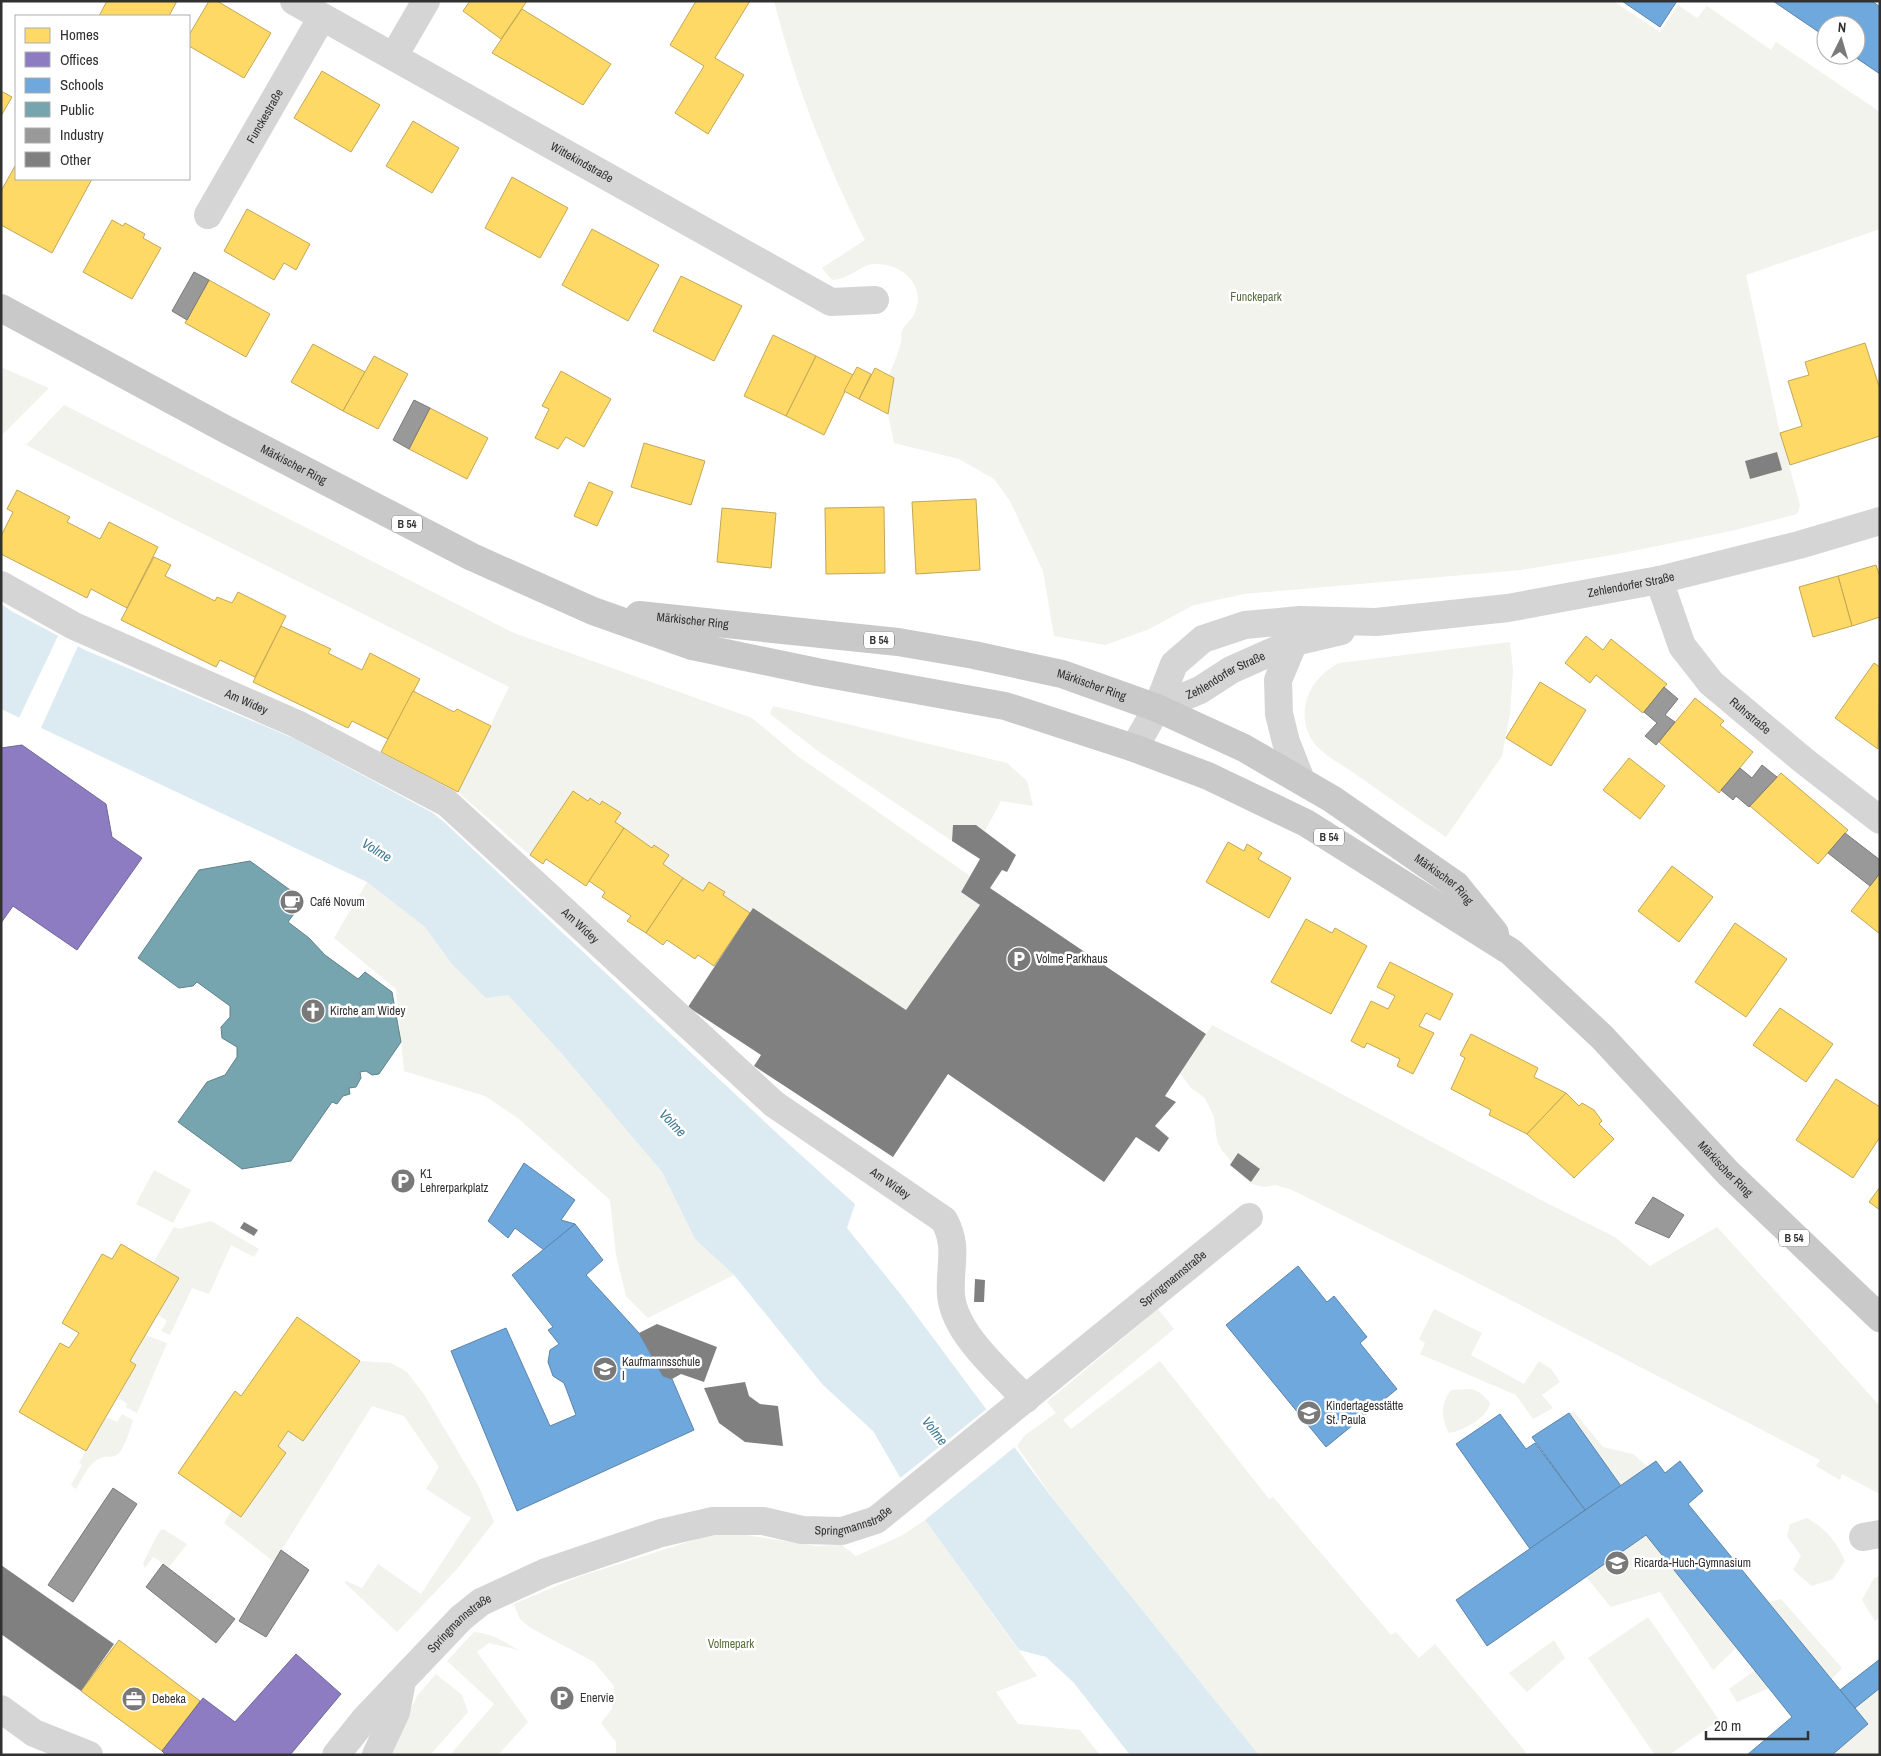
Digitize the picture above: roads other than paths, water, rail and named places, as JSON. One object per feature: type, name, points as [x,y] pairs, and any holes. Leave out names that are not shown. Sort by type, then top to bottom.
[{"type":"main road","name":"Märkischer Ring","points":[[1,308],[258,446],[472,557],[593,610],[692,646],[817,672],[920,689],[1005,706],[1134,748],[1208,776],[1306,823],[1511,952]]},
{"type":"main road","name":"Märkischer Ring","points":[[593,610],[898,642],[974,655],[1062,674],[1157,708],[1244,748],[1301,780],[1456,885],[1511,952],[1602,1036],[1728,1173],[1880,1318]]},
{"type":"street","name":"Wittekindstraße","points":[[294,1],[831,302],[874,300]]},
{"type":"street","points":[[394,56],[426,1]]},
{"type":"street","name":"Funckestraße","points":[[208,215],[322,17]]},
{"type":"street","name":"Zehlendorfer Straße","points":[[1134,748],[1157,708],[1174,664],[1203,639],[1245,625],[1300,620],[1376,622],[1508,608],[1659,580],[1799,545],[1880,521]]},
{"type":"street","name":"Ruhrstraße","points":[[1659,580],[1682,646],[1711,682],[1803,760],[1880,820]]},
{"type":"street","name":"Am Widey","points":[[1,584],[74,626],[297,724],[447,803],[774,1104],[944,1220],[953,1235],[951,1296],[961,1326],[1026,1399]]},
{"type":"street","name":"Zehlendorfer Straße","points":[[1157,708],[1200,690],[1231,670],[1294,642],[1376,622]]},
{"type":"street","name":"Zehlendorfer Straße","points":[[1294,642],[1278,680],[1279,714],[1286,742],[1301,780]]},
{"type":"street","name":"Springmannstraße","points":[[336,1755],[364,1720],[461,1618],[482,1602],[546,1572],[660,1533],[712,1521],[763,1521],[802,1530],[842,1531],[876,1520],[1250,1217]]},
{"type":"street","points":[[376,1755],[396,1712],[402,1681]]},
{"type":"street","points":[[1,1709],[41,1744],[89,1755]]},
{"type":"water","name":"Volme","points":[[1,604],[85,650],[295,739],[433,813],[444,822],[855,1204],[847,1228],[902,1296],[1056,1503],[1259,1755],[1130,1755],[1074,1683],[1046,1657],[1019,1650],[925,1520],[873,1431],[823,1385],[734,1275],[695,1239],[662,1172],[562,1054],[508,995],[486,998],[451,963],[425,927],[367,882],[1,709]]},
{"type":"place","name":"Café Novum","points":[[292,902]]},
{"type":"place","name":"Volme Parkhaus","points":[[1019,959]]},
{"type":"place","name":"Kirche am Widey","points":[[313,1011]]},
{"type":"place","name":"K1 Lehrerparkplatz","points":[[403,1181]]},
{"type":"place","name":"Kaufmannsschule I","points":[[605,1369]]},
{"type":"place","name":"Kindertagesstätte St. Paula","points":[[1309,1413]]},
{"type":"place","name":"Ricarda-Huch-Gymnasium","points":[[1617,1563]]},
{"type":"place","name":"Enervie","points":[[562,1698]]},
{"type":"place","name":"Debeka","points":[[134,1699]]},
{"type":"park label","name":"Funckepark","points":[[1256,297]]},
{"type":"park label","name":"Volmepark","points":[[731,1644]]}]
